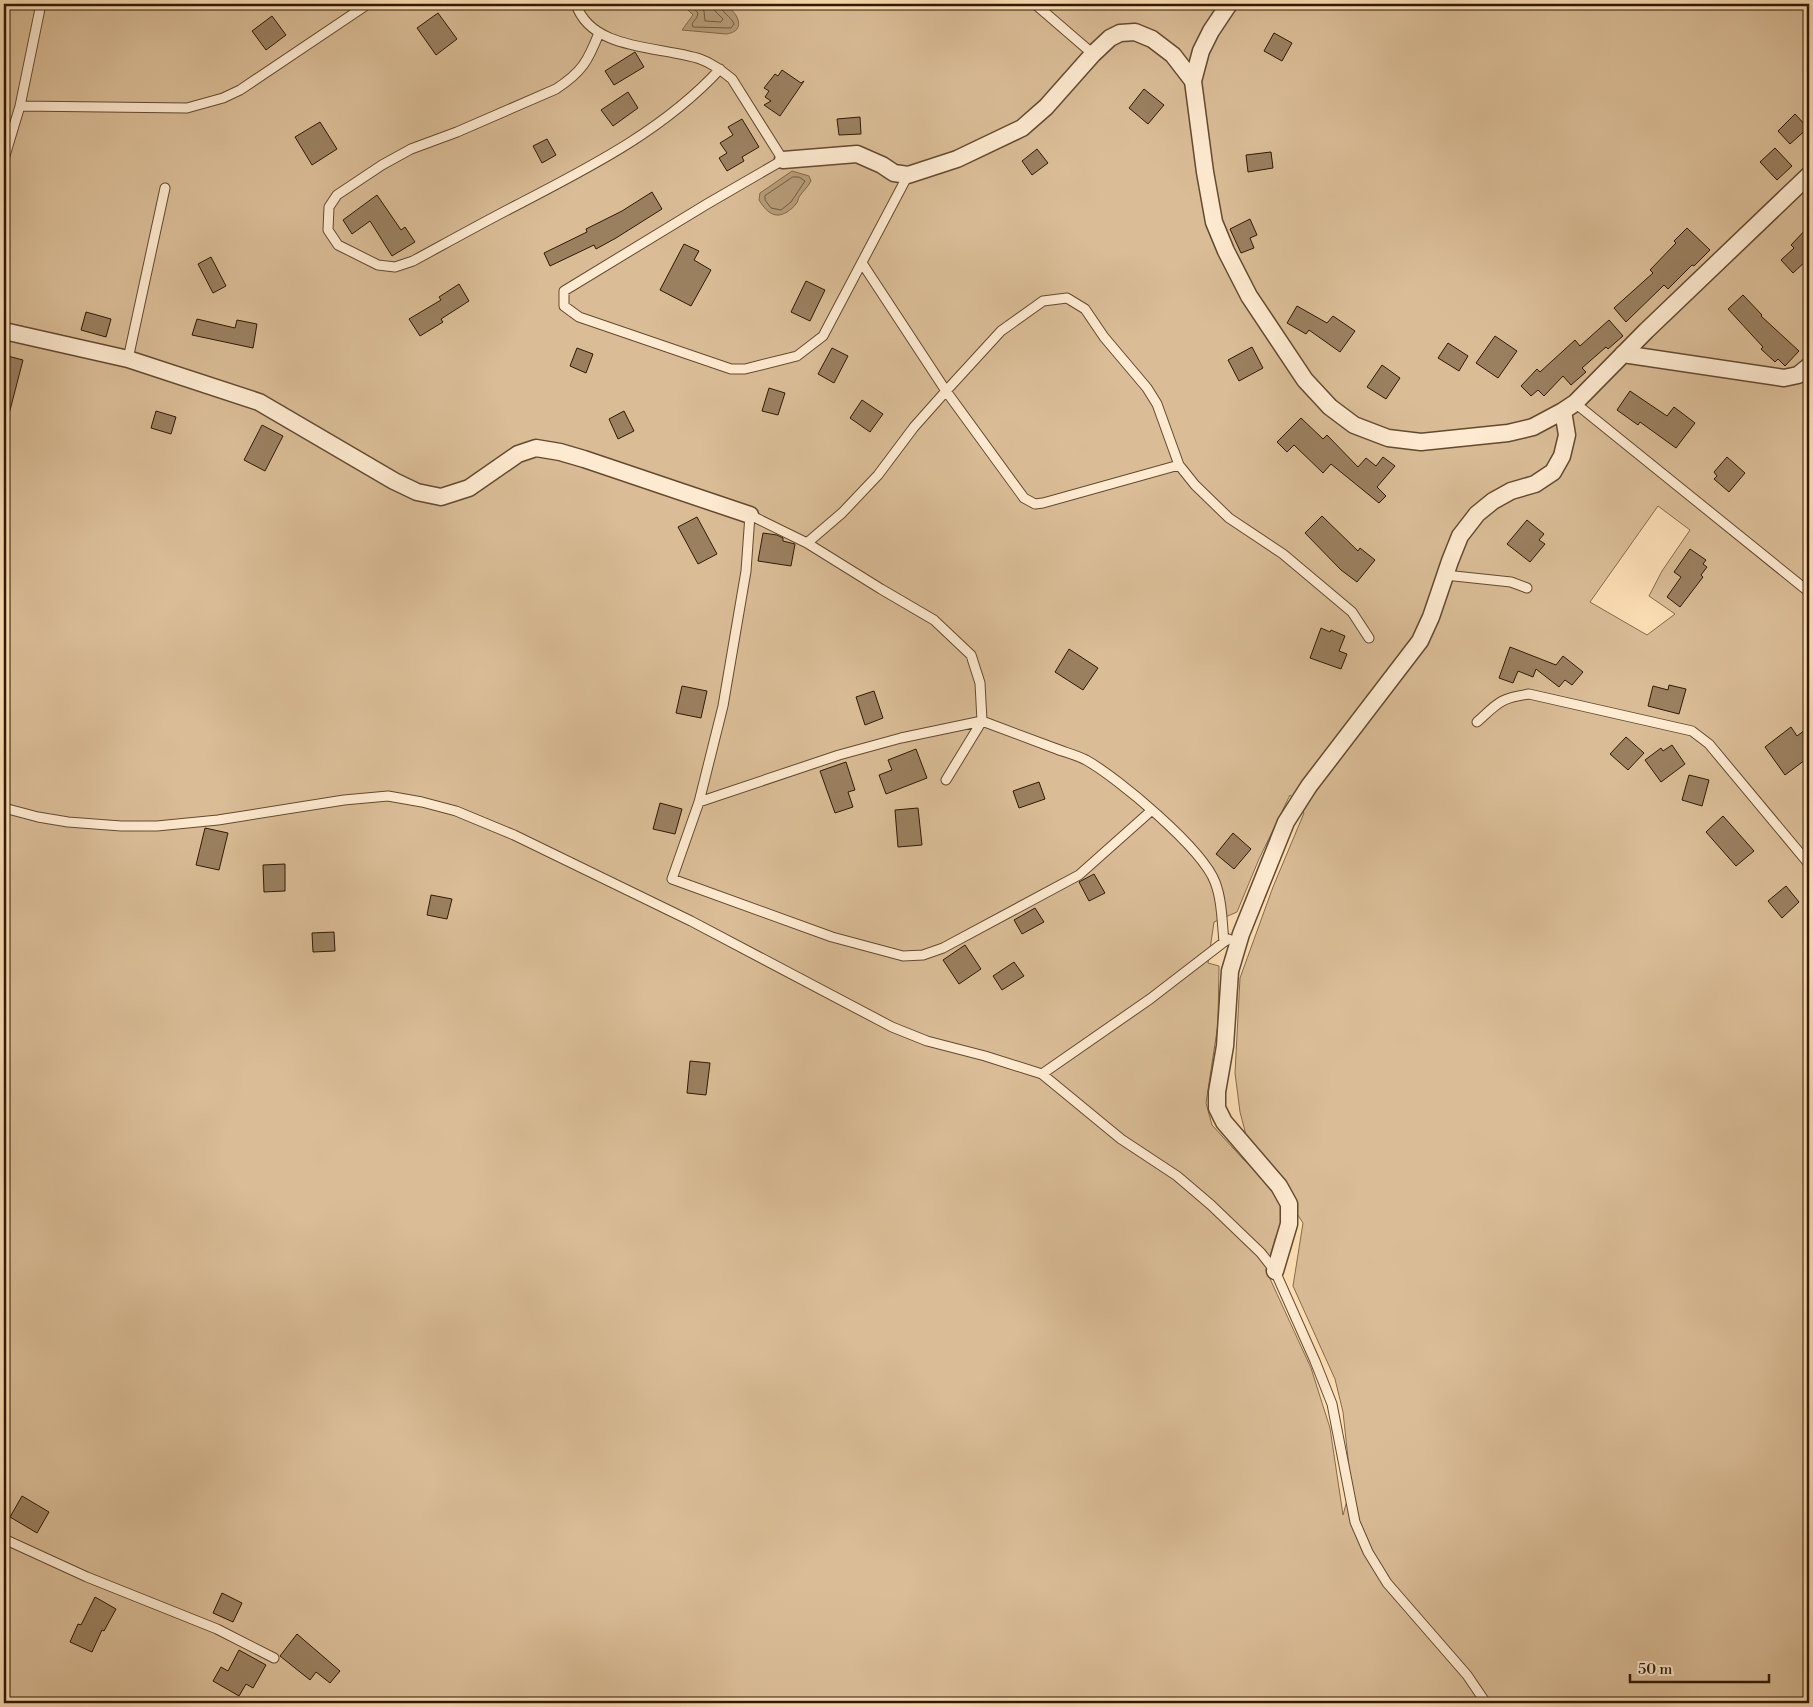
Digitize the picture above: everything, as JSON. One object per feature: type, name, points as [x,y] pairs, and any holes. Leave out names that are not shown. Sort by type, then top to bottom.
[{"type":"street","points":[[1229,4],[1210,32],[1201,51],[1193,81],[1205,172],[1214,222],[1226,251],[1249,296],[1305,380],[1330,407],[1354,425],[1388,438],[1421,442],[1508,433],[1533,427],[1569,407],[1809,175]]},
{"type":"street","points":[[783,160],[857,154],[882,165],[894,173],[908,175],[957,159],[1022,128],[1046,106],[1093,54],[1110,38],[1120,33],[1135,32],[1152,39],[1173,55],[1193,81]]},
{"type":"street","points":[[4,332],[128,359],[259,402],[394,481],[417,492],[441,497],[469,488],[518,454],[536,448],[584,459],[750,515]]},
{"type":"street","points":[[1623,354],[1784,378],[1805,375]]},
{"type":"street","points":[[1275,1271],[1289,1224],[1289,1204],[1279,1186],[1224,1122],[1217,1108],[1217,1092],[1225,1046],[1230,972],[1240,934],[1286,822],[1309,786],[1420,641],[1432,618],[1445,575],[1460,536],[1477,514],[1493,501],[1511,491],[1535,484],[1553,472],[1562,456],[1567,434],[1569,407]]},
{"type":"lane","points":[[4,160],[20,106],[42,4]]},
{"type":"lane","points":[[20,106],[187,108],[202,105],[240,90],[368,4]]},
{"type":"lane","points":[[576,4],[578,10],[593,29],[599,33],[623,43],[679,53],[702,60],[720,69],[732,79],[783,160],[564,291],[564,306],[579,317],[731,369],[745,369],[797,356],[823,336],[908,175]]},
{"type":"lane","points":[[1035,4],[1093,54]]},
{"type":"lane","points":[[599,33],[588,60],[569,80],[556,89],[457,132],[411,149],[337,194],[329,207],[328,230],[338,245],[378,265],[395,267],[413,261],[576,174],[626,145],[665,120],[692,98],[720,69]]},
{"type":"lane","points":[[128,359],[165,188]]},
{"type":"lane","points":[[862,263],[946,391],[1024,498],[1035,504],[1044,503],[1179,465]]},
{"type":"lane","points":[[807,543],[842,513],[878,475],[914,427],[1001,331],[1043,301],[1067,298],[1085,309],[1104,337],[1147,388],[1156,404],[1179,465],[1195,485],[1229,518],[1283,554],[1352,612],[1368,638]]},
{"type":"lane","points":[[1569,407],[1809,592]]},
{"type":"lane","points":[[946,780],[982,721],[980,683],[971,655],[934,620],[807,543],[750,515],[746,571],[723,706],[698,802],[672,879],[832,937],[903,956],[923,955],[942,948],[1079,875],[1152,810]]},
{"type":"lane","points":[[1445,575],[1511,582],[1527,588]]},
{"type":"lane","points":[[1477,722],[1500,701],[1529,694],[1692,731],[1709,744],[1809,864]]},
{"type":"lane","points":[[698,802],[839,755],[900,738],[982,721],[1085,760],[1117,781],[1152,810],[1200,858],[1210,872],[1216,883],[1224,942]]},
{"type":"lane","points":[[4,808],[38,817],[68,822],[121,826],[157,826],[218,820],[344,800],[388,796],[422,802],[456,811],[514,835],[691,921],[892,1028],[927,1041],[985,1056],[1042,1074],[1121,1139],[1177,1176],[1242,1234],[1275,1271],[1332,1404],[1354,1522],[1368,1552],[1387,1583],[1467,1675],[1486,1703]]},
{"type":"lane","points":[[1042,1074],[1150,999],[1224,942],[1240,934]]},
{"type":"lane","points":[[4,1539],[87,1577],[217,1629],[274,1658]]},
{"type":"shaded area","points":[[4,4],[1809,4],[1809,1703],[4,1703]],"holes":[[[1658,506],[1690,530],[1662,571],[1649,596],[1675,614],[1647,635],[1590,602]],[[1290,795],[1304,813],[1273,887],[1240,978],[1235,1073],[1240,1112],[1246,1135],[1303,1223],[1293,1286],[1335,1379],[1343,1412],[1351,1486],[1343,1515],[1330,1428],[1311,1368],[1266,1270],[1282,1221],[1282,1207],[1272,1186],[1243,1159],[1212,1125],[1206,1103],[1218,1024],[1219,966],[1208,963],[1214,922],[1237,912],[1259,859]]]},
{"type":"water","points":[[682,4],[721,4],[735,14],[739,24],[733,32],[726,34],[682,30],[693,15]]},
{"type":"water","points":[[792,171],[809,176],[811,181],[791,209],[782,214],[774,215],[764,208],[759,200],[760,193]]},
{"type":"building","points":[[438,13],[457,39],[436,55],[417,28]]},
{"type":"building","points":[[272,16],[286,35],[266,50],[252,31]]},
{"type":"building","points":[[1274,33],[1292,43],[1282,61],[1264,51]]},
{"type":"building","points":[[635,52],[644,67],[614,85],[605,71]]},
{"type":"building","points":[[782,70],[801,83],[804,81],[780,116],[764,105],[771,101],[765,97],[769,91],[764,88],[775,74],[778,76]]},
{"type":"building","points":[[1144,89],[1164,105],[1148,124],[1129,108]]},
{"type":"building","points":[[628,92],[638,108],[613,126],[601,110]]},
{"type":"building","points":[[1795,114],[1808,128],[1790,144],[1778,131]]},
{"type":"building","points":[[860,117],[861,134],[839,135],[837,119]]},
{"type":"building","points":[[742,119],[759,147],[742,157],[744,161],[727,171],[719,158],[727,153],[720,143],[733,135],[728,127]]},
{"type":"building","points":[[320,122],[337,149],[312,165],[295,137]]},
{"type":"building","points":[[547,139],[556,155],[542,163],[533,146]]},
{"type":"building","points":[[1775,148],[1792,166],[1777,180],[1760,162]]},
{"type":"building","points":[[1037,149],[1048,163],[1032,175],[1022,161]]},
{"type":"building","points":[[1271,152],[1273,168],[1248,172],[1246,155]]},
{"type":"building","points":[[652,192],[662,209],[596,249],[594,245],[550,266],[544,253],[587,232],[586,229],[622,211]]},
{"type":"building","points":[[377,195],[401,230],[405,227],[415,242],[392,256],[370,221],[352,234],[343,220]]},
{"type":"building","points":[[1250,219],[1257,235],[1250,238],[1254,248],[1241,253],[1230,229]]},
{"type":"building","points":[[1809,226],[1809,264],[1806,261],[1793,273],[1781,260],[1794,248],[1791,245]]},
{"type":"building","points":[[1687,228],[1710,250],[1668,289],[1664,285],[1626,322],[1614,308],[1653,273],[1650,270],[1676,243],[1674,241]]},
{"type":"building","points":[[684,244],[699,251],[694,260],[711,270],[691,306],[660,290]]},
{"type":"building","points":[[211,257],[226,286],[213,293],[198,264]]},
{"type":"building","points":[[806,281],[825,290],[810,321],[791,312]]},
{"type":"building","points":[[459,284],[469,301],[441,319],[443,322],[420,336],[409,319],[441,300],[439,297]]},
{"type":"building","points":[[1743,295],[1761,316],[1799,351],[1785,366],[1778,359],[1775,362],[1761,349],[1763,347],[1728,309]]},
{"type":"building","points":[[1297,306],[1327,323],[1333,316],[1355,331],[1340,352],[1309,330],[1306,334],[1287,323]]},
{"type":"building","points":[[86,312],[111,319],[106,337],[81,330]]},
{"type":"building","points":[[197,319],[235,328],[237,320],[257,324],[253,348],[192,335]]},
{"type":"building","points":[[1609,320],[1623,336],[1608,349],[1606,347],[1582,368],[1586,372],[1571,385],[1563,376],[1544,396],[1538,390],[1531,396],[1521,386],[1537,369],[1540,372],[1575,340],[1580,346]]},
{"type":"building","points":[[1495,336],[1517,351],[1498,378],[1476,363]]},
{"type":"building","points":[[1448,343],[1468,356],[1459,371],[1438,358]]},
{"type":"building","points":[[1252,347],[1263,368],[1239,381],[1228,360]]},
{"type":"building","points":[[577,348],[593,354],[586,373],[570,366]]},
{"type":"building","points":[[832,348],[848,356],[834,383],[818,374]]},
{"type":"building","points":[[4,355],[23,360],[9,414],[4,414]]},
{"type":"building","points":[[1382,365],[1400,378],[1386,399],[1367,387]]},
{"type":"building","points":[[769,388],[785,393],[778,415],[762,411]]},
{"type":"building","points":[[1630,391],[1667,416],[1674,407],[1695,423],[1676,448],[1640,422],[1638,425],[1617,410]]},
{"type":"building","points":[[862,400],[883,414],[870,432],[850,418]]},
{"type":"building","points":[[156,411],[176,417],[171,434],[151,428]]},
{"type":"building","points":[[624,411],[634,431],[618,439],[609,419]]},
{"type":"building","points":[[1301,418],[1323,439],[1327,435],[1358,467],[1366,458],[1376,466],[1383,457],[1395,466],[1377,487],[1386,496],[1379,503],[1331,464],[1323,473],[1294,445],[1287,452],[1277,442]]},
{"type":"building","points":[[262,425],[283,436],[265,471],[244,460]]},
{"type":"building","points":[[1727,457],[1745,473],[1729,492],[1714,479],[1717,476],[1714,472]]},
{"type":"building","points":[[1322,516],[1358,551],[1360,548],[1375,560],[1357,582],[1341,570],[1305,533]]},
{"type":"building","points":[[697,517],[717,554],[698,564],[678,527]]},
{"type":"building","points":[[1527,520],[1544,534],[1539,540],[1545,544],[1530,562],[1507,544]]},
{"type":"building","points":[[763,533],[777,535],[783,538],[783,541],[795,544],[791,566],[758,561]]},
{"type":"building","points":[[1690,549],[1706,560],[1703,564],[1707,567],[1701,575],[1703,577],[1680,607],[1667,597],[1681,577],[1674,572]]},
{"type":"building","points":[[1321,628],[1345,636],[1339,651],[1347,654],[1341,669],[1310,658]]},
{"type":"building","points":[[1510,647],[1556,665],[1563,656],[1583,672],[1572,685],[1565,680],[1559,687],[1536,669],[1533,677],[1518,671],[1513,683],[1499,678]]},
{"type":"building","points":[[1069,649],[1098,668],[1083,690],[1055,672]]},
{"type":"building","points":[[1669,685],[1686,689],[1679,714],[1648,706],[1653,686],[1668,690]]},
{"type":"building","points":[[682,686],[707,691],[701,718],[676,713]]},
{"type":"building","points":[[874,691],[883,718],[865,725],[856,697]]},
{"type":"building","points":[[1791,727],[1797,736],[1809,727],[1809,757],[1785,775],[1765,747]]},
{"type":"building","points":[[1626,737],[1644,753],[1628,770],[1610,754]]},
{"type":"building","points":[[1672,745],[1685,764],[1661,782],[1645,760],[1661,748],[1663,751]]},
{"type":"building","points":[[916,749],[927,778],[886,794],[879,775],[892,770],[888,760]]},
{"type":"building","points":[[846,762],[855,790],[848,792],[853,807],[835,813],[820,771]]},
{"type":"building","points":[[1689,775],[1709,780],[1702,806],[1682,800]]},
{"type":"building","points":[[1039,782],[1045,799],[1019,808],[1013,791]]},
{"type":"building","points":[[660,803],[682,809],[675,834],[653,829]]},
{"type":"building","points":[[918,808],[922,845],[898,847],[895,810]]},
{"type":"building","points":[[1723,816],[1754,851],[1736,866],[1706,832]]},
{"type":"building","points":[[205,828],[228,833],[219,870],[196,865]]},
{"type":"building","points":[[1233,833],[1251,849],[1234,869],[1216,854]]},
{"type":"building","points":[[285,864],[285,891],[264,892],[263,865]]},
{"type":"building","points":[[1094,874],[1105,893],[1089,901],[1079,882]]},
{"type":"building","points":[[1786,886],[1799,902],[1782,918],[1768,901]]},
{"type":"building","points":[[431,895],[452,899],[447,919],[427,915]]},
{"type":"building","points":[[1035,908],[1044,922],[1022,934],[1014,920]]},
{"type":"building","points":[[334,932],[335,951],[313,952],[312,933]]},
{"type":"building","points":[[965,945],[981,969],[959,984],[943,960]]},
{"type":"building","points":[[1014,962],[1024,976],[1002,990],[993,976]]},
{"type":"building","points":[[690,1061],[710,1063],[706,1095],[687,1093]]},
{"type":"building","points":[[22,1496],[49,1512],[37,1533],[10,1517]]},
{"type":"building","points":[[222,1593],[242,1603],[233,1622],[213,1613]]},
{"type":"building","points":[[95,1597],[116,1609],[104,1631],[102,1630],[92,1652],[70,1642],[78,1624],[81,1625]]},
{"type":"building","points":[[297,1634],[340,1671],[330,1683],[316,1672],[310,1680],[280,1656]]},
{"type":"building","points":[[239,1650],[266,1665],[253,1688],[246,1684],[239,1696],[213,1681],[221,1667],[228,1671]]}]
